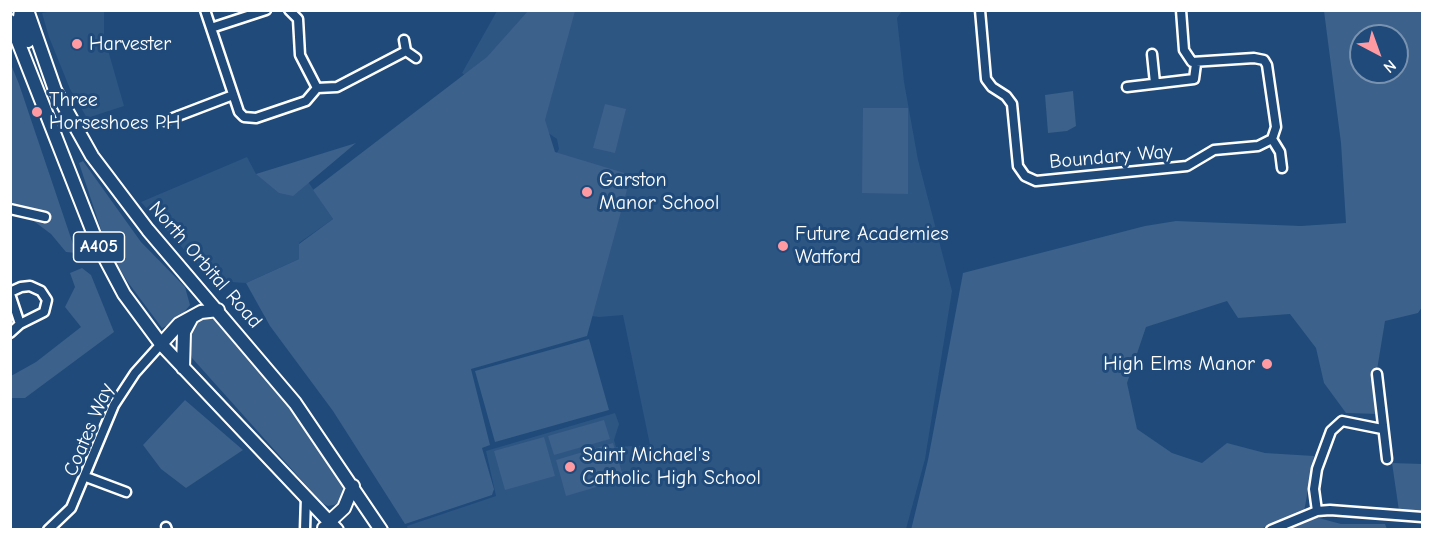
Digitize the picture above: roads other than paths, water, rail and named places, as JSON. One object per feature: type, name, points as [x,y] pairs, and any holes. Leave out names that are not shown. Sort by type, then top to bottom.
[{"type":"highway","points":[[21,10],[20,17],[33,55],[27,68]]},
{"type":"highway","name":"North Orbital Road","points":[[27,10],[56,90],[92,156],[148,230],[295,403],[381,530]]},
{"type":"highway","name":"A405","points":[[10,21],[98,245],[124,294],[161,344],[306,497],[327,528]]},
{"type":"highway","points":[[161,344],[179,324],[192,316],[218,310]]},
{"type":"highway","points":[[183,368],[184,332],[192,316]]},
{"type":"highway","points":[[327,528],[344,508],[353,486]]},
{"type":"street","points":[[205,10],[239,112],[249,118],[306,101],[317,88],[337,87],[406,51]]},
{"type":"street","points":[[211,28],[266,10]]},
{"type":"street","points":[[289,10],[298,19],[300,54],[317,88]]},
{"type":"street","name":"Boundary Way","points":[[980,10],[987,79],[992,87],[1006,96],[1012,104],[1018,166],[1030,180],[1187,166],[1214,150],[1258,146],[1272,139]]},
{"type":"street","points":[[1181,10],[1184,50],[1187,58],[1196,64],[1254,58],[1264,60],[1269,70],[1276,127],[1272,139],[1280,152],[1282,168]]},
{"type":"street","points":[[404,40],[406,51],[416,58]]},
{"type":"street","points":[[1152,54],[1155,83]]},
{"type":"street","points":[[1127,87],[1194,79],[1196,64]]},
{"type":"street","points":[[165,121],[233,95]]},
{"type":"street","points":[[10,208],[45,217]]},
{"type":"street","points":[[10,333],[20,324],[45,312],[47,300],[41,291],[30,286],[21,286],[10,293],[20,324]]},
{"type":"street","name":"Coates Way","points":[[48,530],[72,508],[114,405],[130,379],[161,344]]},
{"type":"street","points":[[1377,374],[1387,459]]},
{"type":"street","points":[[1317,511],[1314,489],[1317,469],[1330,431],[1342,421],[1382,429]]},
{"type":"street","points":[[86,477],[126,492]]},
{"type":"street","points":[[305,530],[306,497]]},
{"type":"street","points":[[1271,530],[1317,511],[1422,517]]},
{"type":"place","name":"Harvester","points":[[77,44]]},
{"type":"place","name":"Three Horseshoes PH","points":[[37,112]]},
{"type":"place","name":"Garston Manor School","points":[[587,192]]},
{"type":"place","name":"Future Academies Watford","points":[[783,246]]},
{"type":"place","name":"High Elms Manor","points":[[1267,364]]},
{"type":"place","name":"Saint Michael's Catholic High School","points":[[570,467]]}]
